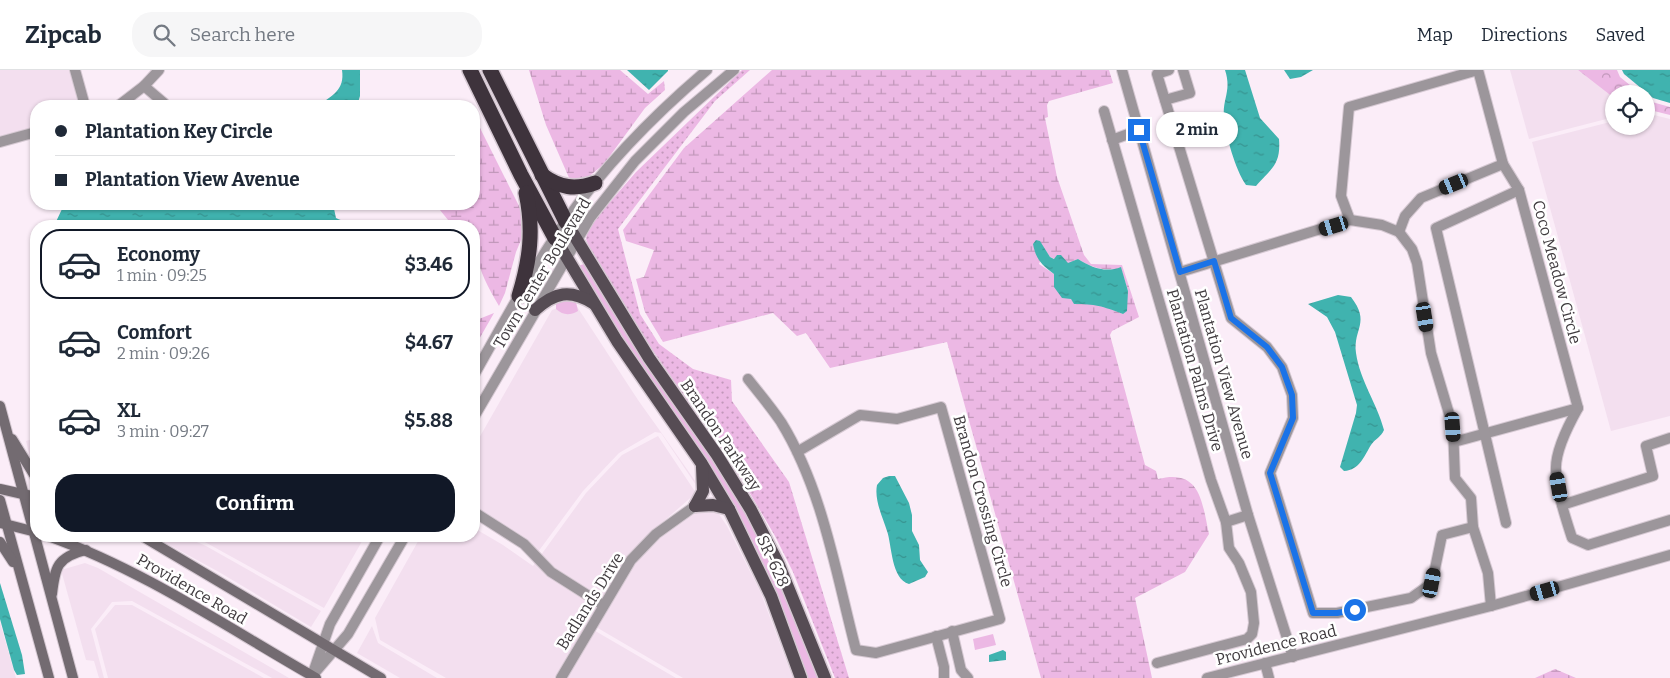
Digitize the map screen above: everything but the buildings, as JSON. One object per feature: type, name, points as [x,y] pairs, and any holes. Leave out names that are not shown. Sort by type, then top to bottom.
[{"type":"highway","points":[[470,70],[521,175],[555,238]]},
{"type":"highway","points":[[490,70],[566,222]]},
{"type":"highway","points":[[519,296],[529,261],[531,237],[530,215],[521,175]]},
{"type":"highway","points":[[542,175],[566,187],[576,188],[595,183]]},
{"type":"main road","name":"Brandon Parkway","points":[[566,222],[649,358],[717,455],[751,510],[779,565],[824,678]]},
{"type":"main road","name":"Brandon Parkway","points":[[555,238],[593,303],[702,464]]},
{"type":"main road","points":[[536,310],[544,302],[560,294],[576,294],[593,303]]},
{"type":"main road","points":[[0,406],[22,494],[30,517]]},
{"type":"main road","points":[[4,422],[30,470]]},
{"type":"main road","points":[[695,506],[703,491],[702,464]]},
{"type":"main road","name":"SR-628","points":[[702,464],[729,509],[771,596],[801,678]]},
{"type":"main road","points":[[0,489],[30,496]]},
{"type":"main road","points":[[0,500],[3,523],[49,678]]},
{"type":"main road","points":[[695,506],[713,505],[729,509]]},
{"type":"main road","points":[[3,523],[30,531]]},
{"type":"main road","points":[[0,542],[19,572]]},
{"type":"main road","points":[[38,542],[73,678]]},
{"type":"main road","name":"Providence Road","points":[[65,542],[87,550],[155,584],[314,677]]},
{"type":"main road","name":"Providence Road","points":[[152,542],[381,678]]},
{"type":"main road","points":[[52,600],[56,569],[62,560],[72,554],[87,550]]},
{"type":"street","points":[[75,70],[83,100]]},
{"type":"street","points":[[126,100],[144,86],[159,70]]},
{"type":"street","name":"Town Center Boulevard","points":[[480,364],[555,238],[595,183],[647,125],[707,70]]},
{"type":"street","name":"Town Center Boulevard","points":[[480,407],[590,218],[635,161],[684,112],[734,70]]},
{"type":"street","name":"Plantation View Avenue","points":[[1122,70],[1248,515],[1293,656]]},
{"type":"street","points":[[1169,70],[1157,74],[1231,318],[1267,347],[1282,367],[1292,395],[1293,418],[1270,473],[1313,613],[1337,613],[1410,598],[1432,583],[1442,534],[1473,527]]},
{"type":"street","points":[[1165,100],[1190,93],[1183,70]]},
{"type":"street","points":[[1350,220],[1341,196],[1349,107],[1478,70],[1503,164],[1519,190]]},
{"type":"street","points":[[144,86],[160,100]]},
{"type":"street","name":"Plantation Palms Drive","points":[[1104,111],[1208,470],[1226,522],[1230,548],[1240,563],[1250,592],[1254,623],[1252,634],[1247,640],[1157,663]]},
{"type":"street","points":[[1112,140],[1139,130]]},
{"type":"street","points":[[0,142],[30,134]]},
{"type":"street","points":[[1399,232],[1406,216],[1421,198],[1503,164]]},
{"type":"street","name":"Coco Meadow Circle","points":[[1506,523],[1436,228],[1519,190],[1578,408]]},
{"type":"street","points":[[1180,272],[1350,220],[1382,225],[1399,232],[1412,249],[1417,263],[1431,353],[1453,427],[1455,478],[1471,498],[1473,527],[1488,573],[1491,606]]},
{"type":"street","name":"Brandon Crossing Circle","points":[[748,380],[780,421],[797,452],[815,495],[856,650],[876,652],[1000,618],[941,407],[897,419],[860,415],[797,452]]},
{"type":"street","points":[[1454,442],[1578,408]]},
{"type":"street","points":[[1578,408],[1566,428],[1556,468],[1562,505],[1572,538],[1588,545],[1670,520]]},
{"type":"street","points":[[1562,505],[1653,476],[1646,446],[1670,438]]},
{"type":"street","name":"Badlands Drive","points":[[561,678],[624,569],[646,543],[665,526],[695,506]]},
{"type":"street","points":[[1226,522],[1248,515]]},
{"type":"street","points":[[480,516],[524,544],[551,572],[603,604]]},
{"type":"street","points":[[314,677],[330,624],[377,542]]},
{"type":"street","points":[[314,677],[348,634],[402,542]]},
{"type":"street","name":"Providence Road","points":[[1207,678],[1223,676],[1265,663],[1491,606],[1670,555]]},
{"type":"street","points":[[952,631],[965,674]]},
{"type":"street","points":[[936,636],[944,677]]},
{"type":"street","points":[[1265,663],[1269,678]]},
{"type":"street","points":[[944,677],[952,670],[965,674]]},
{"type":"shaded area","points":[[0,70],[69,70],[78,100],[30,100],[30,129],[0,137]]},
{"type":"shaded area","points":[[1510,70],[1578,70],[1605,91],[1605,119],[1529,139]]},
{"type":"shaded area","points":[[1655,115],[1670,119],[1670,416],[1611,431],[1532,142],[1605,123],[1605,135],[1655,135]]},
{"type":"shaded area","points":[[574,302],[638,400],[698,485],[698,488],[661,433],[655,432],[619,453],[583,491],[538,552],[517,533],[480,511],[480,436],[552,310]]},
{"type":"shaded area","points":[[658,436],[696,493],[641,541],[585,625],[676,678],[446,678],[380,640],[375,618],[418,542],[480,542],[480,532],[533,566],[586,493],[622,455]]},
{"type":"shaded area","points":[[30,440],[30,457],[26,441]]},
{"type":"shaded area","points":[[716,510],[727,526],[760,591],[793,678],[683,678],[596,627],[635,562],[657,539],[695,511]]},
{"type":"shaded area","points":[[164,542],[197,542],[206,546],[321,611],[311,627],[219,572]]},
{"type":"shaded area","points":[[205,542],[362,542],[324,608]]},
{"type":"shaded area","points":[[85,563],[98,568],[289,678],[272,678],[132,601],[112,602],[91,629],[104,678],[99,678],[94,661],[86,660],[61,570]]},
{"type":"shaded area","points":[[115,605],[132,605],[264,678],[108,678],[95,629]]},
{"type":"shaded area","points":[[0,622],[16,678],[0,678]]},
{"type":"shaded area","points":[[372,626],[378,643],[437,678],[400,678],[357,653]]},
{"type":"green space","points":[[529,70],[620,70],[648,94],[664,81],[665,90],[645,108],[604,164],[587,178],[570,180],[546,125]]},
{"type":"green space","points":[[742,70],[750,70],[715,101],[618,229],[640,314],[659,344],[693,369],[731,380],[732,401],[789,482],[849,678],[835,678],[793,572],[775,536],[744,483],[634,323],[590,250],[586,239],[588,230],[598,216],[636,172]]},
{"type":"green space","points":[[772,70],[1109,70],[1113,83],[1049,101],[1047,105],[1048,117],[1045,118],[1057,177],[1084,255],[1091,264],[1122,265],[1139,317],[1112,331],[1110,335],[1145,465],[1156,471],[1158,479],[1172,477],[1191,483],[1201,500],[1209,534],[1185,572],[1135,598],[1152,678],[1041,678],[947,342],[830,368],[806,333],[797,336],[773,313],[663,342],[645,312],[636,279],[644,277],[654,250],[626,241],[623,230],[684,148]],"holes":[[[1045,250],[1050,257],[1068,264],[1078,259],[1099,268],[1110,270],[1121,268],[1128,291],[1123,314],[1096,304],[1079,304],[1071,299],[1054,274],[1039,264]]]},
{"type":"green space","points":[[1578,70],[1617,70],[1620,77],[1630,85],[1605,85],[1605,91]]},
{"type":"green space","points":[[1655,103],[1670,107],[1670,115],[1655,111]]},
{"type":"green space","points":[[480,128],[525,218],[526,228],[516,252],[505,293],[499,306],[480,268],[480,220],[448,220],[440,210],[480,210]]},
{"type":"green space","points":[[584,264],[728,481],[768,554],[819,678],[806,678],[766,572],[736,512],[636,361],[578,266]]},
{"type":"green space","points":[[565,299],[576,302],[578,311],[566,314],[556,309],[556,301]]},
{"type":"green space","points":[[494,313],[480,338],[480,319]]},
{"type":"green space","points":[[993,634],[996,645],[975,650],[973,639]]},
{"type":"green space","points":[[1555,669],[1576,678],[1535,678]]},
{"type":"water","points":[[342,70],[360,70],[359,100],[325,100],[339,88]]},
{"type":"water","points":[[627,70],[668,70],[668,71],[649,90]]},
{"type":"water","points":[[1225,70],[1245,70],[1260,118],[1279,139],[1277,160],[1271,170],[1256,186],[1246,185],[1238,170],[1229,143],[1224,117],[1228,84]]},
{"type":"water","points":[[1284,70],[1313,70],[1301,77],[1290,79]]},
{"type":"water","points":[[1622,70],[1670,70],[1670,103],[1655,99],[1655,85],[1637,85]]},
{"type":"water","points":[[62,210],[334,210],[336,218],[340,220],[57,220]]},
{"type":"water","points":[[1036,240],[1040,241],[1050,257],[1054,259],[1057,255],[1061,255],[1068,263],[1078,259],[1099,269],[1110,270],[1121,267],[1128,291],[1127,311],[1123,314],[1098,306],[1074,304],[1071,299],[1062,298],[1054,287],[1054,274],[1043,265],[1036,254],[1033,244]]},
{"type":"water","points":[[1338,295],[1351,297],[1360,313],[1361,320],[1356,344],[1358,363],[1384,430],[1358,465],[1344,471],[1340,467],[1357,405],[1335,332],[1327,317],[1308,304]]},
{"type":"water","points":[[895,476],[909,503],[912,515],[912,531],[919,545],[920,560],[928,572],[925,577],[909,584],[903,581],[895,569],[889,537],[878,503],[877,485],[883,478]]},
{"type":"water","points":[[0,583],[22,655],[25,674],[17,675],[14,670],[0,619]]},
{"type":"water","points":[[1003,650],[1006,652],[1006,660],[989,662],[989,655]]},
{"type":"route","points":[[1139,130],[1180,272],[1214,261],[1231,318],[1267,347],[1282,367],[1292,395],[1293,418],[1270,473],[1313,613],[1337,613],[1355,610]]}]
